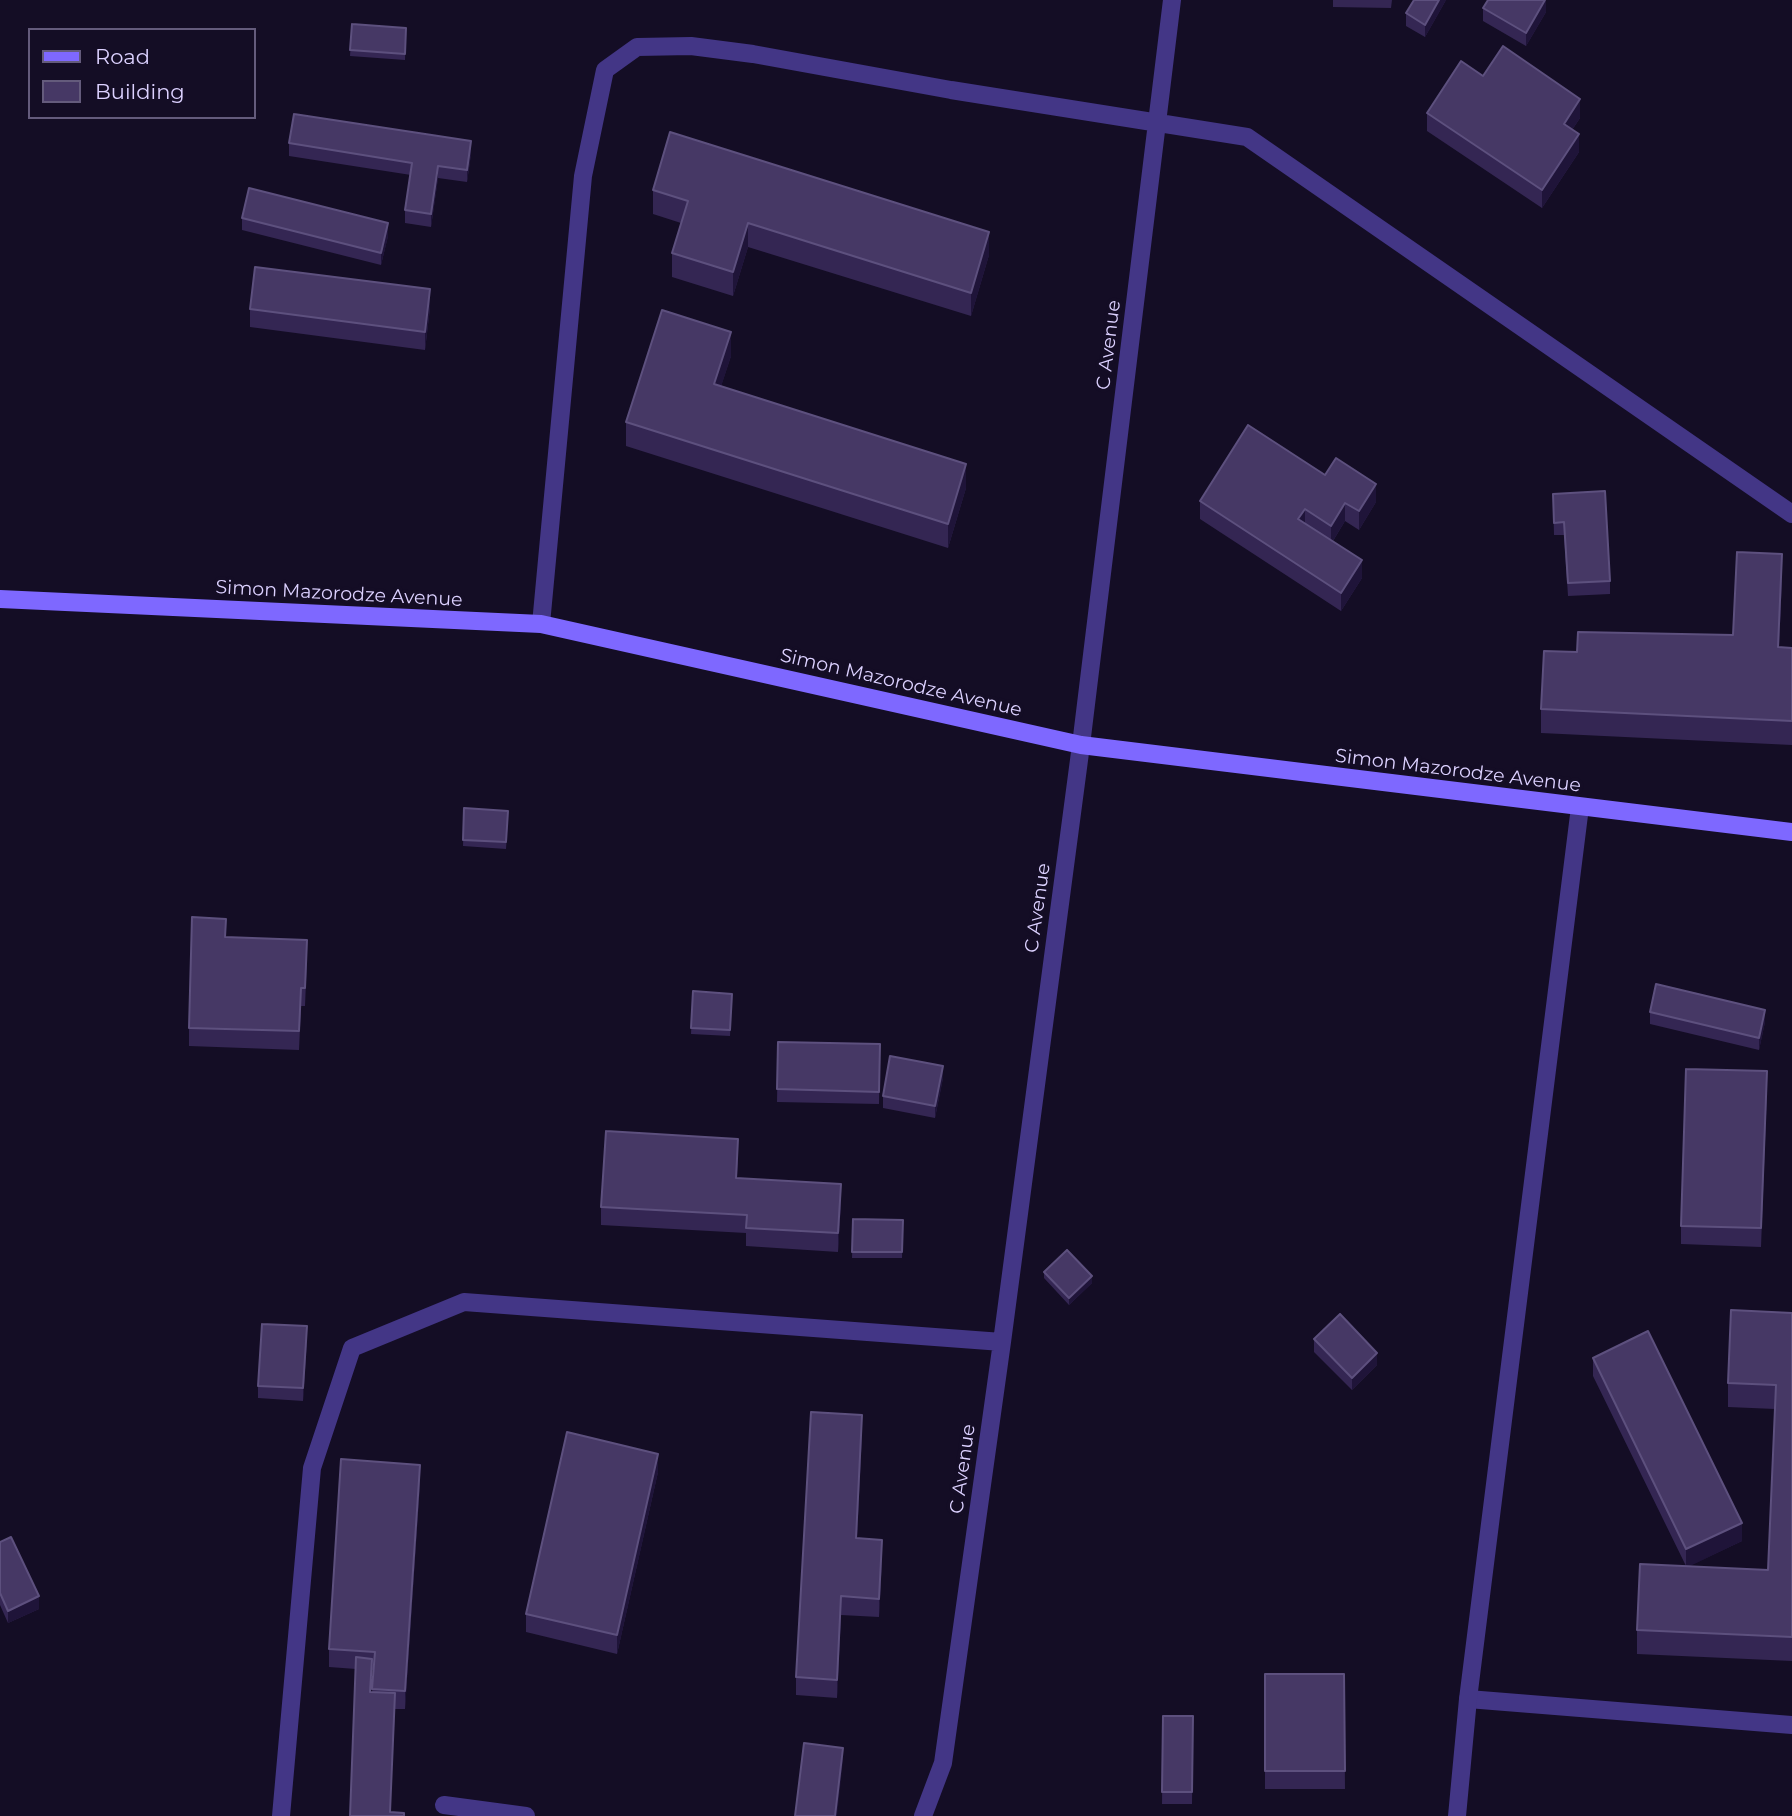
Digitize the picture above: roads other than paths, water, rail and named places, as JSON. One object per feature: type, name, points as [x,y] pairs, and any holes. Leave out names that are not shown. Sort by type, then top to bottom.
[{"type":"main road","name":"Simon Mazorodze Avenue","points":[[0,599],[541,624],[1081,745],[1792,832]]},
{"type":"street","name":"C Avenue","points":[[923,1816],[943,1763],[1002,1342],[1081,745],[1172,0]]},
{"type":"street","points":[[541,624],[583,176],[605,70],[637,47],[691,46],[1157,125],[1247,137],[1792,514]]},
{"type":"street","points":[[1457,1816],[1468,1699],[1580,807]]},
{"type":"street","points":[[281,1816],[312,1468],[352,1348],[464,1302],[1002,1342]]},
{"type":"street","points":[[1468,1699],[1792,1725]]},
{"type":"street","points":[[444,1805],[526,1816]]}]
